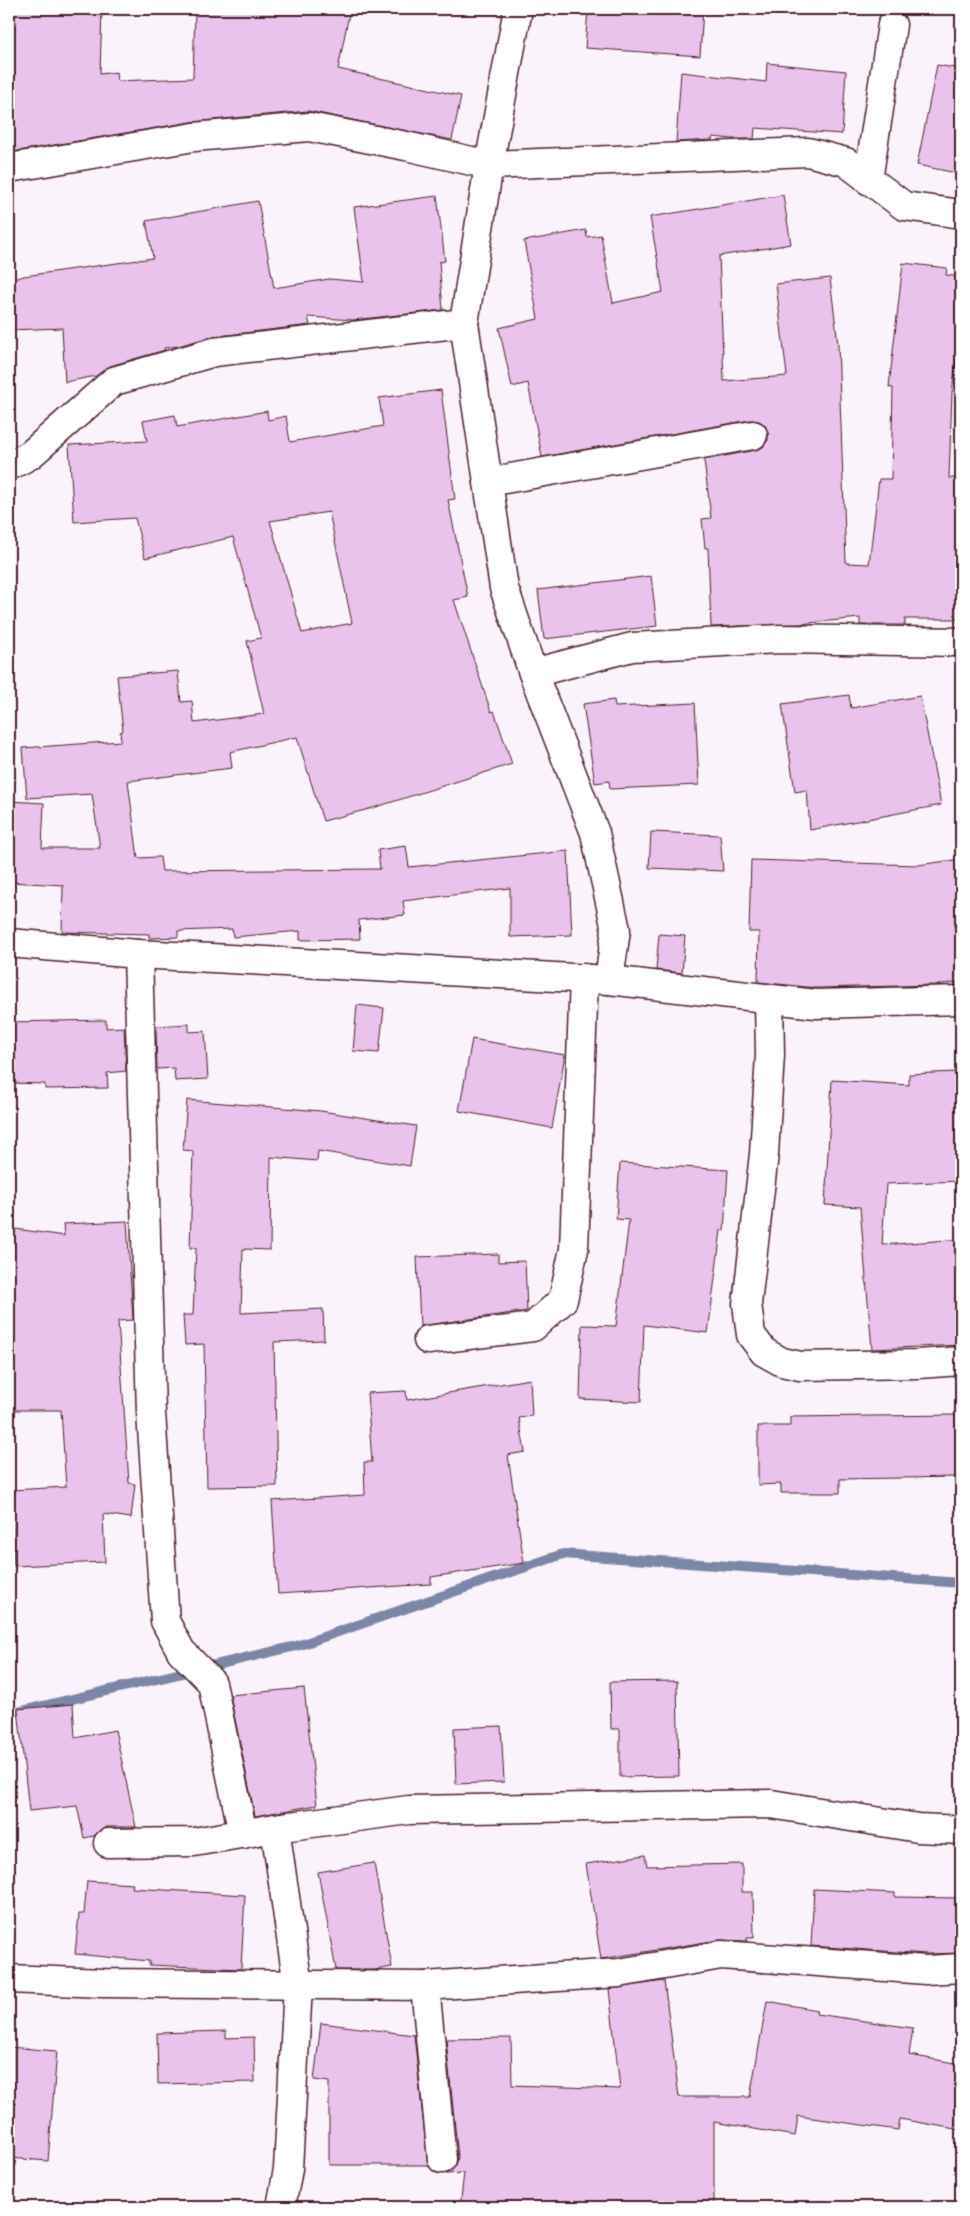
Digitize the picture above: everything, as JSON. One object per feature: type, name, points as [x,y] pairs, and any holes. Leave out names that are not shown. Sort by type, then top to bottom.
[{"type":"street","points":[[428,1340],[533,1327],[563,1300],[574,1249],[596,979],[616,930],[595,833],[533,673],[504,588],[464,323],[489,165],[518,9]]},
{"type":"street","points":[[868,180],[892,25]]},
{"type":"street","points":[[9,168],[194,137],[309,127],[489,165],[808,152],[846,162],[904,206],[961,214]]},
{"type":"street","points":[[9,466],[30,455],[114,381],[214,352],[464,323]]},
{"type":"street","points":[[488,482],[753,435]]},
{"type":"street","points":[[533,673],[632,646],[780,639],[961,642]]},
{"type":"street","points":[[9,943],[138,954],[596,979],[816,1004],[961,1000]]},
{"type":"street","points":[[138,954],[151,1413],[165,1621],[181,1651],[212,1683],[243,1834]]},
{"type":"street","points":[[769,999],[770,1055],[764,1154],[747,1304],[751,1335],[764,1352],[782,1362],[800,1366],[961,1361]]},
{"type":"street","points":[[108,1842],[194,1842],[275,1828],[409,1810],[771,1804],[918,1828],[961,1830]]},
{"type":"street","points":[[275,1828],[298,1986],[288,2169],[281,2207]]},
{"type":"street","points":[[9,1979],[103,1983],[425,1986],[619,1973],[721,1955],[926,1970],[961,1968]]},
{"type":"street","points":[[425,1986],[442,2159]]},
{"type":"building","points":[[12,9],[102,9],[100,74],[116,72],[117,81],[193,78],[195,9],[350,9],[338,69],[461,96],[452,140],[308,111],[191,122],[12,152],[9,124]]},
{"type":"building","points":[[588,9],[703,9],[700,56],[585,48]]},
{"type":"building","points":[[767,63],[846,71],[842,134],[755,128],[754,139],[713,137],[712,140],[676,142],[681,72],[766,82]]},
{"type":"building","points":[[937,65],[961,69],[961,174],[917,165]]},
{"type":"building","points":[[783,195],[791,244],[719,256],[724,381],[787,376],[776,284],[830,278],[838,344],[846,563],[869,564],[879,479],[891,479],[893,388],[889,387],[903,263],[947,268],[946,275],[961,277],[961,319],[952,393],[949,478],[961,478],[961,619],[905,619],[905,625],[860,625],[860,618],[799,624],[711,627],[708,548],[705,548],[702,519],[711,518],[704,460],[763,447],[768,440],[765,425],[759,421],[750,420],[542,457],[528,383],[512,387],[499,328],[538,319],[524,241],[586,230],[587,237],[601,235],[613,303],[663,292],[650,217]]},
{"type":"building","points":[[437,196],[445,261],[439,262],[443,310],[353,320],[308,317],[310,325],[210,337],[164,348],[165,350],[110,366],[96,376],[65,382],[62,328],[9,330],[9,280],[24,276],[153,258],[146,221],[258,201],[274,288],[329,279],[364,282],[354,207]]},
{"type":"building","points":[[441,390],[455,499],[448,500],[468,597],[454,600],[491,712],[494,711],[512,764],[373,808],[323,821],[297,737],[230,752],[232,768],[128,781],[138,858],[160,857],[162,871],[380,869],[378,850],[406,846],[409,867],[568,851],[572,935],[510,937],[510,888],[403,901],[405,915],[359,920],[360,939],[300,940],[300,931],[233,937],[232,929],[178,931],[178,937],[149,938],[149,934],[62,932],[63,885],[9,882],[9,801],[44,803],[42,848],[100,848],[92,794],[27,798],[23,748],[121,741],[120,732],[123,731],[117,676],[178,671],[181,702],[192,701],[194,723],[264,714],[247,641],[261,638],[233,537],[145,558],[135,518],[74,522],[69,445],[147,441],[143,421],[175,415],[177,427],[267,411],[268,420],[286,416],[290,442],[383,426],[379,398]],"holes":[[[329,512],[352,623],[302,633],[270,521]]]},
{"type":"building","points":[[651,576],[657,626],[544,639],[538,590]]},
{"type":"building","points":[[849,695],[851,708],[920,696],[941,805],[810,830],[807,790],[795,792],[782,704]]},
{"type":"building","points":[[614,700],[615,707],[695,703],[699,785],[610,789],[609,781],[595,783],[583,704]]},
{"type":"building","points":[[651,832],[720,835],[723,871],[649,868]]},
{"type":"building","points":[[961,859],[961,982],[934,985],[817,988],[758,982],[759,932],[749,932],[751,860],[918,865]]},
{"type":"building","points":[[659,934],[685,936],[682,973],[656,970]]},
{"type":"building","points":[[357,1005],[384,1008],[379,1053],[353,1051]]},
{"type":"building","points":[[106,1020],[106,1028],[124,1027],[126,1071],[107,1073],[108,1088],[45,1089],[45,1084],[9,1083],[9,1022]]},
{"type":"building","points":[[189,1024],[189,1032],[205,1031],[208,1079],[175,1081],[174,1068],[157,1069],[156,1026]]},
{"type":"building","points":[[472,1039],[565,1055],[552,1128],[459,1111]]},
{"type":"building","points":[[957,1072],[961,1181],[886,1184],[882,1245],[961,1239],[961,1345],[872,1349],[860,1207],[825,1205],[832,1080],[909,1085],[909,1074]]},
{"type":"building","points":[[187,1100],[321,1111],[416,1126],[410,1166],[318,1151],[317,1161],[271,1157],[270,1250],[243,1249],[241,1313],[323,1309],[324,1340],[274,1342],[277,1486],[207,1487],[204,1344],[185,1345],[183,1315],[193,1315],[196,1248],[190,1248],[193,1151],[183,1150]]},
{"type":"building","points":[[620,1163],[728,1170],[724,1231],[721,1230],[708,1333],[644,1325],[641,1402],[580,1399],[582,1325],[616,1326],[629,1220],[616,1219]]},
{"type":"building","points":[[127,1221],[133,1320],[118,1321],[129,1483],[135,1484],[131,1518],[103,1514],[105,1562],[14,1566],[11,1490],[66,1487],[61,1410],[9,1410],[9,1228],[64,1236],[63,1224]]},
{"type":"building","points":[[498,1254],[498,1262],[525,1261],[527,1311],[420,1326],[417,1257]]},
{"type":"building","points":[[530,1379],[532,1416],[519,1418],[525,1452],[508,1455],[524,1563],[431,1577],[431,1584],[278,1594],[272,1501],[365,1495],[364,1462],[372,1462],[367,1393],[406,1391],[407,1400]]},
{"type":"building","points":[[957,1415],[958,1477],[840,1479],[840,1493],[781,1493],[781,1484],[758,1485],[758,1426],[790,1426],[790,1417]]},
{"type":"building","points":[[677,1681],[679,1776],[620,1777],[620,1729],[611,1729],[610,1682]]},
{"type":"building","points":[[304,1688],[317,1805],[255,1816],[230,1695]]},
{"type":"building","points":[[73,1704],[75,1738],[115,1730],[136,1827],[107,1827],[100,1830],[94,1836],[84,1838],[77,1806],[29,1811],[18,1709]]},
{"type":"building","points":[[501,1726],[504,1782],[456,1784],[454,1728]]},
{"type":"building","points":[[645,1855],[647,1866],[742,1864],[742,1892],[753,1892],[754,1938],[747,1938],[747,1941],[718,1940],[601,1959],[586,1864]]},
{"type":"building","points":[[374,1863],[392,1967],[374,1970],[336,1970],[318,1872]]},
{"type":"building","points":[[87,1881],[133,1884],[132,1888],[245,1895],[241,1969],[149,1965],[149,1961],[75,1954],[79,1914],[84,1914]]},
{"type":"building","points":[[814,1889],[895,1893],[895,1897],[961,1898],[961,1953],[926,1954],[811,1946]]},
{"type":"building","points":[[664,1981],[679,2097],[750,2097],[767,2001],[817,2010],[816,2014],[913,2028],[909,2055],[961,2064],[961,2130],[900,2119],[898,2130],[798,2116],[795,2136],[714,2122],[714,2207],[460,2207],[464,2173],[446,2174],[456,2166],[458,2157],[446,2039],[511,2038],[512,2085],[620,2089],[609,1989]]},
{"type":"building","points":[[321,2023],[414,2035],[428,2165],[329,2165],[329,2082],[314,2080]]},
{"type":"building","points":[[226,2031],[226,2038],[254,2037],[255,2082],[158,2084],[157,2033]]},
{"type":"building","points":[[9,2047],[57,2051],[48,2161],[9,2158]]},
{"type":"waterway","points":[[9,1714],[300,1645],[563,1554],[961,1583]]}]
